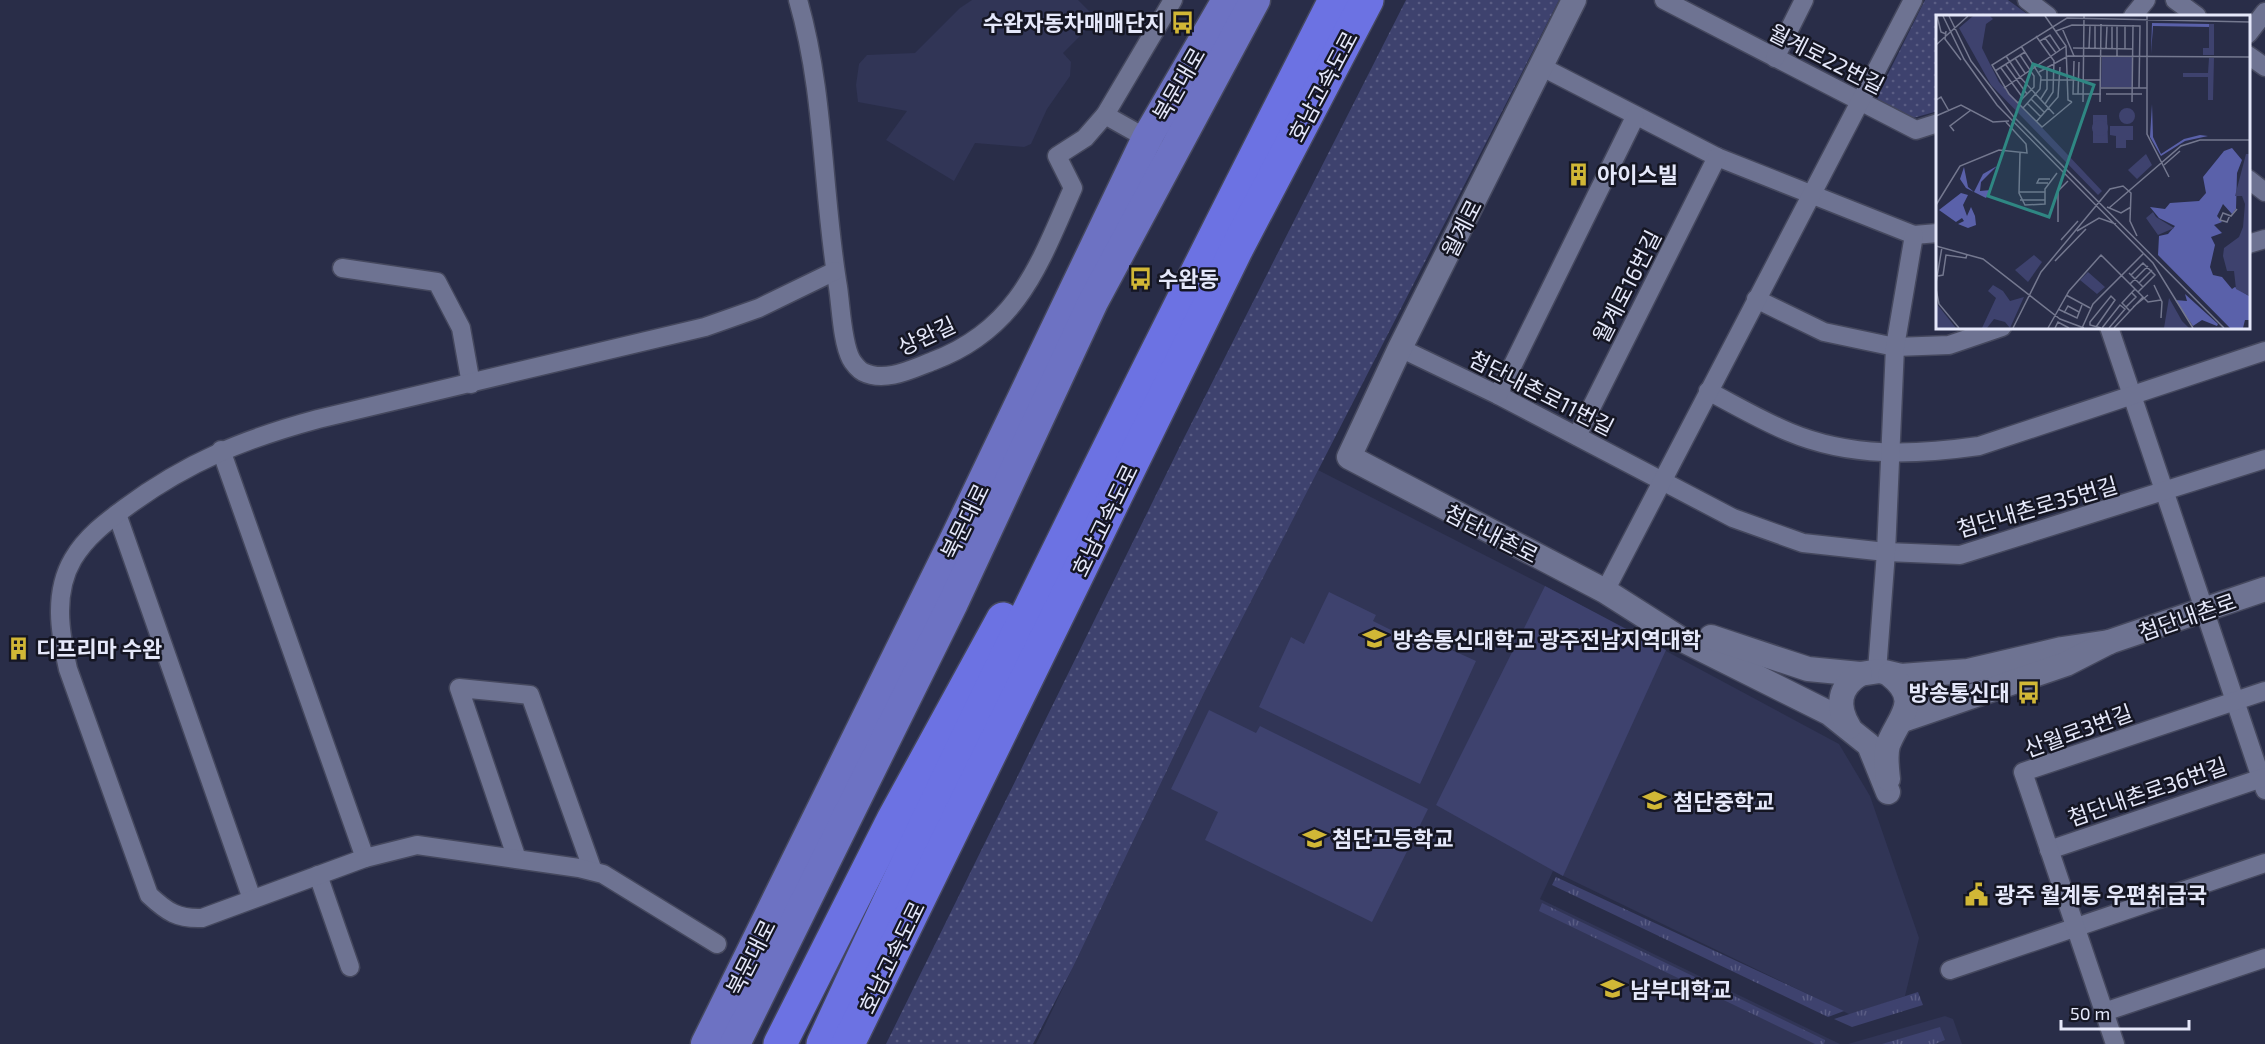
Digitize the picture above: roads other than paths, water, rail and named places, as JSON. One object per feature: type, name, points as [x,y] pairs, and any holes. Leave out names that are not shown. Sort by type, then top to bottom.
[{"type":"highway","name":"호남고속도로","points":[[823,1044],[889,902],[1212,240],[1335,0]]},
{"type":"highway","name":"호남고속도로","points":[[848,1044],[1236,250],[1367,0]]},
{"type":"highway","points":[[780,1044],[893,820],[1057,519],[1144,346],[1212,240]]},
{"type":"main road","name":"북문대로","points":[[706,1044],[960,529],[1147,138],[1227,0]]},
{"type":"main road","name":"북문대로","points":[[735,1044],[953,603],[1093,302],[1255,0]]},
{"type":"street","name":"상완길","points":[[798,0],[813,64],[835,271],[849,352],[851,359],[862,371],[877,376],[898,374],[937,359],[986,332],[1008,312],[1045,252],[1073,188],[1057,156],[1085,138],[1105,115],[1173,0]]},
{"type":"street","name":"월계로","points":[[1349,457],[1400,348],[1574,0]]},
{"type":"street","name":"월계로22번길","points":[[1664,0],[1698,8],[1775,57],[1916,130],[1936,124]]},
{"type":"street","points":[[1775,57],[1804,0]]},
{"type":"street","points":[[1605,591],[1912,0]]},
{"type":"street","points":[[2027,0],[2047,15]]},
{"type":"street","points":[[2134,15],[2146,0]]},
{"type":"street","points":[[2175,0],[2196,15]]},
{"type":"street","points":[[2250,31],[2265,12]]},
{"type":"street","points":[[2250,56],[2265,67]]},
{"type":"street","points":[[1542,67],[1635,117],[1717,157],[1914,236],[1936,233]]},
{"type":"street","points":[[1105,115],[1173,153]]},
{"type":"street","points":[[1498,394],[1635,117]]},
{"type":"street","name":"월계로16번길","points":[[1577,436],[1717,157]]},
{"type":"street","points":[[2250,181],[2265,192]]},
{"type":"street","points":[[1875,673],[1886,552],[1895,348],[1914,236]]},
{"type":"street","points":[[2250,243],[2265,239]]},
{"type":"street","points":[[342,268],[437,282],[461,328],[471,384]]},
{"type":"street","points":[[717,944],[603,874],[417,844],[365,858],[202,918],[183,918],[161,907],[148,895],[68,669],[60,627],[59,609],[63,586],[72,560],[87,539],[117,514],[176,472],[221,450],[258,436],[318,419],[705,327],[759,308],[835,271]]},
{"type":"street","points":[[1756,299],[1824,332],[1895,348],[1948,345],[1999,328]]},
{"type":"street","points":[[2109,328],[2204,609]]},
{"type":"street","name":"첨단내촌로11번길","points":[[1400,348],[1498,394],[1733,518],[1803,543],[1886,552]]},
{"type":"street","points":[[1708,391],[1790,432],[1836,447],[1890,454],[1935,452],[1979,446],[2265,351]]},
{"type":"street","points":[[221,450],[365,858]]},
{"type":"street","name":"첨단내촌로","points":[[1349,457],[1637,609]]},
{"type":"street","name":"첨단내촌로35번길","points":[[1886,552],[1960,555],[2265,459]]},
{"type":"street","points":[[117,514],[252,899]]},
{"type":"street","name":"첨단내촌로","points":[[2109,642],[2265,589]]},
{"type":"street","points":[[1637,609],[1736,647],[1808,669],[1875,673],[1968,671],[2062,649],[2109,642]]},
{"type":"street","points":[[1637,609],[1679,638],[1797,695],[1853,730],[1878,738],[1900,725],[2066,664],[2109,642]]},
{"type":"street","name":"첨단내촌로36번길","points":[[2049,850],[2264,782],[2204,609]]},
{"type":"street","points":[[1875,673],[1898,681],[1906,700],[1900,725],[1887,747],[1888,792],[1869,745],[1843,718],[1841,697],[1845,687],[1875,673]]},
{"type":"street","points":[[517,859],[459,688],[530,695],[593,871]]},
{"type":"street","name":"산월로3번길","points":[[2115,1044],[2023,772],[2265,691]]},
{"type":"street","points":[[1950,970],[2265,863]]},
{"type":"street","points":[[318,875],[350,967]]},
{"type":"street","points":[[2104,1012],[2265,958]]},
{"type":"place","name":"수완자동차매매단지","points":[[1183,22]]},
{"type":"place","name":"아이스빌","points":[[1579,174]]},
{"type":"place","name":"수완동","points":[[1140,278]]},
{"type":"place","name":"방송통신대학교 광주전남지역대학","points":[[1375,639]]},
{"type":"place","name":"디프리마 수완","points":[[18,648]]},
{"type":"place","name":"방송통신대","points":[[2028,692]]},
{"type":"place","name":"첨단중학교","points":[[1655,801]]},
{"type":"place","name":"첨단고등학교","points":[[1314,838]]},
{"type":"place","name":"광주 월계동 우편취급국","points":[[1977,894]]},
{"type":"place","name":"남부대학교","points":[[1612,989]]}]
